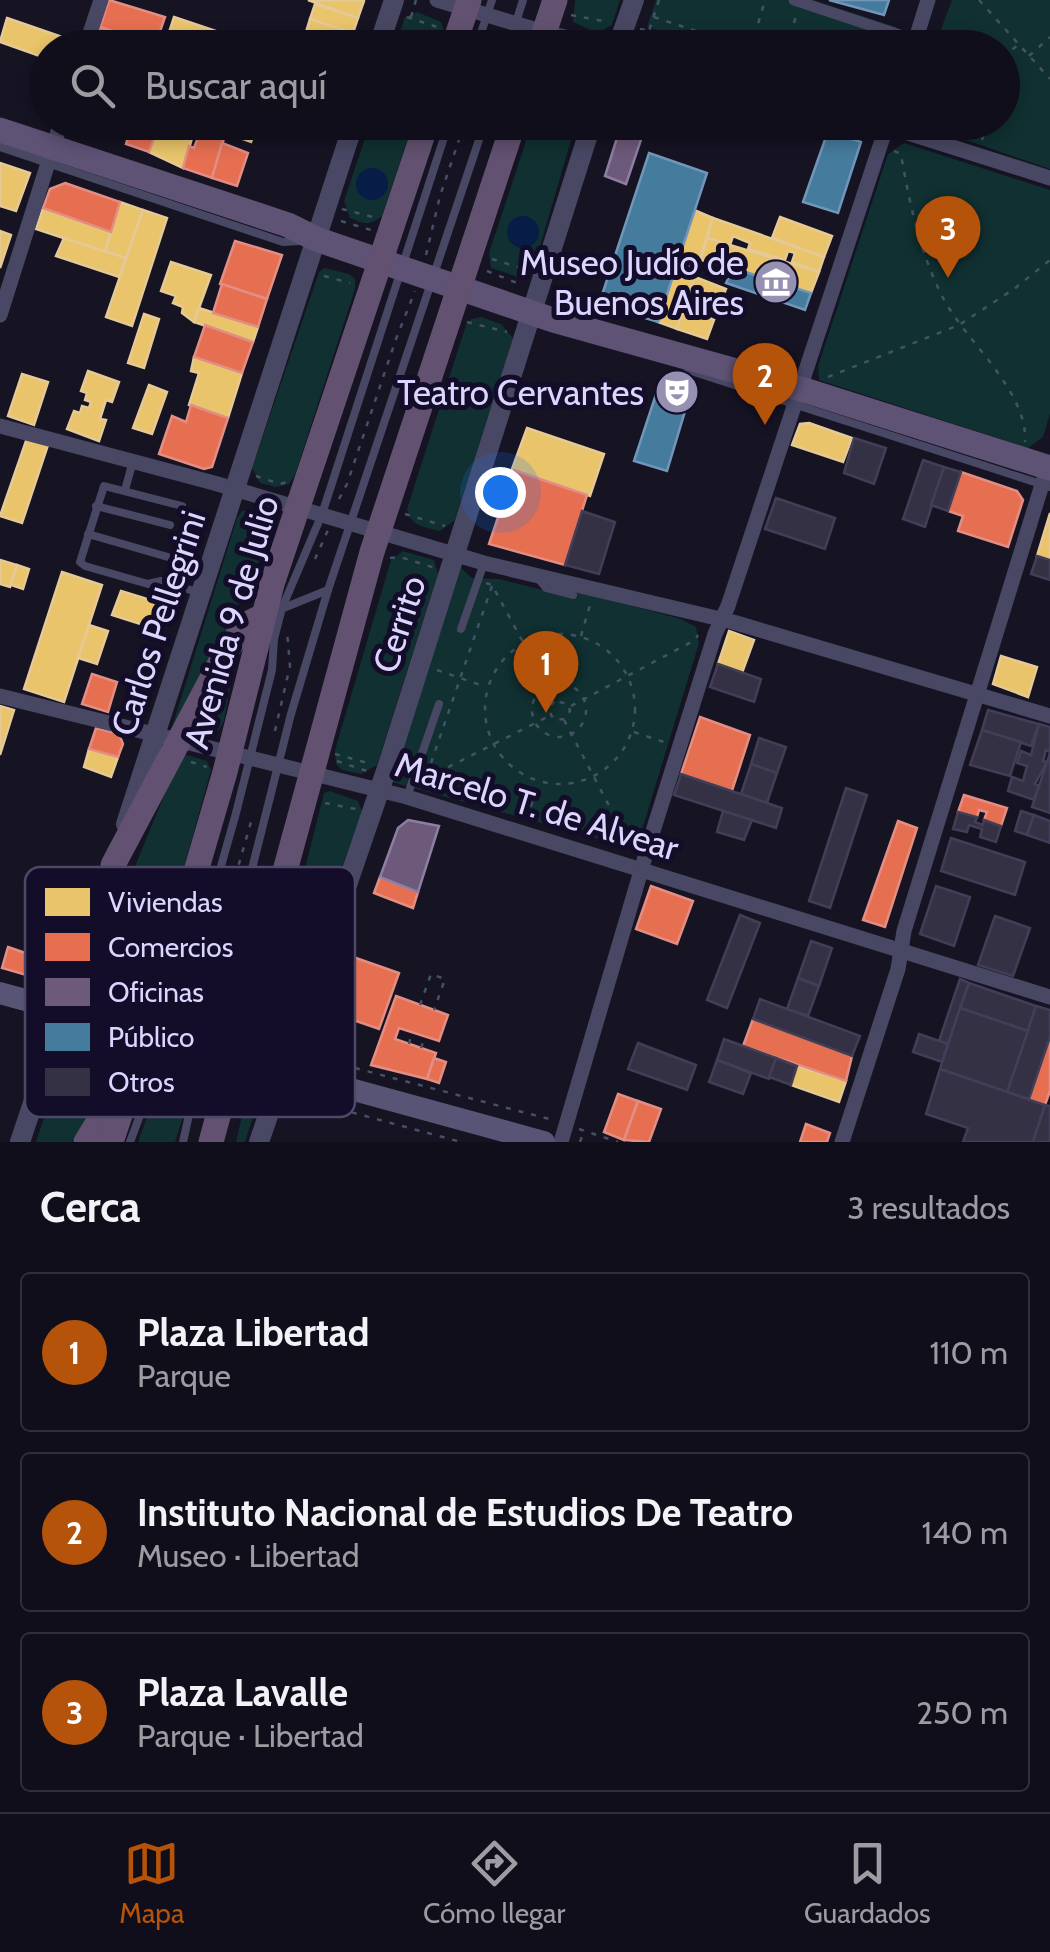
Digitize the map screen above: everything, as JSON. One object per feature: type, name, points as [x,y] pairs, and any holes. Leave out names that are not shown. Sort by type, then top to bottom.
[{"type":"highway","name":"Avenida 9 de Julio","points":[[208,867],[241,754],[272,612],[399,239],[423,140]]},
{"type":"highway","points":[[285,867],[376,541],[508,140]]},
{"type":"highway","points":[[113,864],[168,736],[233,640],[247,624],[272,612]]},
{"type":"highway","points":[[86,1142],[102,1117]]},
{"type":"highway","name":"Avenida 9 de Julio","points":[[111,1142],[119,1117]]},
{"type":"highway","points":[[212,1142],[218,1117]]},
{"type":"main road","points":[[0,130],[50,155],[288,225],[320,229],[390,264],[430,278],[464,276],[540,308],[1044,471]]},
{"type":"main road","points":[[0,993],[25,1000]]},
{"type":"main road","points":[[355,1091],[544,1142]]},
{"type":"street","points":[[91,30],[101,0]]},
{"type":"street","points":[[437,0],[471,22],[547,22]]},
{"type":"street","points":[[622,30],[634,0]]},
{"type":"street","points":[[918,30],[928,0]]},
{"type":"street","points":[[798,1],[876,30]]},
{"type":"street","points":[[0,315],[55,140]]},
{"type":"street","name":"Carlos Pellegrini","points":[[168,736],[201,593],[348,140]]},
{"type":"street","name":"Cerrito","points":[[353,867],[540,308],[587,140]]},
{"type":"street","points":[[561,1142],[648,846],[719,627],[806,397],[883,140]]},
{"type":"street","points":[[934,140],[1050,178]]},
{"type":"street","points":[[0,426],[133,461],[232,500],[306,520],[349,521],[376,541],[453,563],[484,562],[595,590],[1050,716]]},
{"type":"street","points":[[842,1142],[1044,471]]},
{"type":"street","name":"Marcelo T. de Alvear","points":[[0,696],[407,797],[1050,997]]},
{"type":"street","points":[[20,1142],[28,1117]]},
{"type":"street","name":"Cerrito","points":[[259,1142],[267,1117]]},
{"type":"lane","points":[[513,30],[523,0]]},
{"type":"lane","points":[[399,239],[441,140]]},
{"type":"lane","points":[[253,867],[342,543],[478,140]]},
{"type":"lane","points":[[0,147],[50,155]]},
{"type":"lane","points":[[126,490],[133,461]]},
{"type":"lane","points":[[182,506],[104,486],[80,562],[148,584],[162,581],[201,593]]},
{"type":"lane","points":[[96,506],[170,525]]},
{"type":"lane","points":[[88,534],[168,557]]},
{"type":"lane","points":[[461,629],[484,562]]},
{"type":"lane","points":[[535,575],[546,588],[573,595]]},
{"type":"lane","points":[[272,612],[328,590]]},
{"type":"lane","points":[[407,797],[439,704]]},
{"type":"lane","points":[[130,1142],[137,1117]]},
{"type":"lane","points":[[182,1142],[188,1117]]},
{"type":"path","points":[[398,10],[416,0]]},
{"type":"path","points":[[649,30],[660,0]]},
{"type":"path","points":[[755,30],[765,0]]},
{"type":"path","points":[[978,0],[1007,30]]},
{"type":"path","points":[[791,30],[798,1]]},
{"type":"path","points":[[398,10],[471,22]]},
{"type":"path","points":[[654,17],[694,30]]},
{"type":"path","points":[[547,22],[644,30]]},
{"type":"path","points":[[1029,56],[1050,37]]},
{"type":"path","points":[[1020,44],[1050,79]]},
{"type":"path","points":[[978,155],[983,140]]},
{"type":"path","points":[[881,145],[901,154],[918,233],[939,290],[958,325],[992,366],[1026,424],[1044,471]]},
{"type":"path","points":[[320,229],[348,222],[438,253]]},
{"type":"path","points":[[806,397],[829,375],[924,342],[958,325],[1050,260]]},
{"type":"path","points":[[464,276],[540,308]]},
{"type":"path","points":[[232,500],[306,520],[342,543]]},
{"type":"path","points":[[376,541],[453,563]]},
{"type":"path","points":[[477,582],[492,585],[555,701]]},
{"type":"path","points":[[492,585],[435,757],[420,781],[551,716]]},
{"type":"path","points":[[581,637],[595,590]]},
{"type":"path","points":[[569,707],[695,640],[699,634],[719,627]]},
{"type":"path","points":[[560,634],[581,637],[610,652],[628,676],[635,698],[632,732],[622,753],[594,777],[575,783],[538,782],[506,762],[493,745],[485,718],[488,688],[506,656],[524,643],[560,634]]},
{"type":"path","points":[[420,665],[488,688]]},
{"type":"path","points":[[568,684],[584,699],[583,722],[572,734],[548,734],[535,723],[533,702],[546,686],[568,684]]},
{"type":"path","points":[[555,701],[565,702],[569,707],[564,720]]},
{"type":"path","points":[[555,701],[550,706],[551,716],[564,720]]},
{"type":"path","points":[[564,720],[626,838],[648,846]]},
{"type":"path","points":[[632,732],[680,747]]},
{"type":"path","points":[[523,832],[538,782]]},
{"type":"path","points":[[420,1004],[431,974],[445,979],[434,1010]]},
{"type":"path","points":[[409,1044],[412,1032]]},
{"type":"path","points":[[421,1048],[425,1036]]},
{"type":"path","points":[[580,1142],[583,1131]]},
{"type":"green space","points":[[575,0],[620,0],[612,25],[603,30],[590,30],[573,22]]},
{"type":"green space","points":[[656,0],[813,0],[896,27],[656,30],[647,27]]},
{"type":"green space","points":[[952,0],[1050,0],[1050,169],[966,140],[1020,140],[1020,30],[941,30]]},
{"type":"green space","points":[[417,12],[441,22],[444,30],[401,30],[405,17]]},
{"type":"green space","points":[[364,140],[407,140],[382,216],[359,222],[350,218],[344,201]]},
{"type":"green space","points":[[526,140],[571,140],[534,267],[527,277],[491,268],[489,253]]},
{"type":"green space","points":[[904,143],[1050,190],[1050,414],[1043,437],[1028,448],[819,380],[818,366],[888,154]]},
{"type":"green space","points":[[324,268],[349,274],[355,279],[355,289],[295,475],[289,484],[276,487],[260,483],[252,468],[319,272]]},
{"type":"green space","points":[[481,317],[501,324],[513,338],[455,520],[440,531],[415,523],[407,509],[466,325]]},
{"type":"green space","points":[[252,509],[271,514],[275,528],[181,724],[173,724],[237,518],[242,511]]},
{"type":"green space","points":[[403,551],[434,560],[438,574],[377,765],[361,774],[342,770],[336,764],[335,750],[391,560]]},
{"type":"green space","points":[[461,568],[472,578],[499,579],[574,598],[576,591],[681,619],[696,627],[699,643],[641,833],[636,838],[614,843],[392,782]]},
{"type":"green space","points":[[235,657],[224,721],[216,735],[204,731],[200,721]]},
{"type":"green space","points":[[187,755],[207,761],[211,770],[184,867],[135,867],[179,759]]},
{"type":"green space","points":[[330,791],[358,801],[362,812],[342,867],[305,867],[324,793]]},
{"type":"green space","points":[[44,1117],[88,1117],[72,1142],[36,1142]]},
{"type":"green space","points":[[147,1117],[183,1117],[175,1142],[138,1142]]},
{"type":"green space","points":[[242,1117],[253,1117],[245,1142],[236,1142]]},
{"type":"water","points":[[372,168],[384,172],[388,184],[384,196],[372,200],[360,196],[356,184],[360,172]]},
{"type":"water","points":[[523,216],[535,220],[539,232],[535,244],[523,248],[511,244],[507,232],[511,220]]},
{"type":"building: Viviendas","points":[[308,0],[364,0],[364,1],[358,18]]},
{"type":"building: Viviendas","points":[[315,4],[358,18],[354,30],[310,19]]},
{"type":"building: Viviendas","points":[[174,17],[213,30],[170,30]]},
{"type":"building: Viviendas","points":[[7,18],[42,30],[30,30],[30,53],[0,42]]},
{"type":"building: Viviendas","points":[[310,19],[344,30],[307,30]]},
{"type":"building: Viviendas","points":[[153,140],[192,140],[183,168],[149,152]]},
{"type":"building: Viviendas","points":[[0,163],[30,173],[16,211],[0,206]]},
{"type":"building: Viviendas","points":[[120,202],[143,210],[126,258],[105,252]]},
{"type":"building: Viviendas","points":[[43,208],[111,232],[105,252],[36,229]]},
{"type":"building: Viviendas","points":[[143,210],[167,218],[132,326],[106,317]]},
{"type":"building: Viviendas","points":[[694,210],[713,218],[677,329],[658,322]]},
{"type":"building: Viviendas","points":[[780,217],[832,236],[824,257],[772,238]]},
{"type":"building: Viviendas","points":[[713,218],[824,257],[819,272],[792,262],[795,253],[788,251],[785,260],[748,249],[750,243],[733,236],[730,245],[707,238]]},
{"type":"building: Viviendas","points":[[0,231],[11,235],[0,268]]},
{"type":"building: Viviendas","points":[[64,238],[126,258],[119,277],[56,256]]},
{"type":"building: Viviendas","points":[[707,238],[819,272],[811,293],[701,260]]},
{"type":"building: Viviendas","points":[[171,262],[211,275],[194,322],[182,313],[183,307],[173,303],[176,296],[161,291]]},
{"type":"building: Viviendas","points":[[695,277],[726,289],[719,306],[712,304],[707,317],[714,320],[707,339],[677,329],[683,310],[693,314],[696,307],[685,303]]},
{"type":"building: Viviendas","points":[[199,308],[258,327],[253,342],[194,322]]},
{"type":"building: Viviendas","points":[[144,314],[159,319],[144,368],[128,363]]},
{"type":"building: Viviendas","points":[[194,357],[242,373],[228,418],[189,405],[199,373],[191,371]]},
{"type":"building: Viviendas","points":[[88,371],[119,382],[112,402],[106,400],[100,419],[106,420],[99,441],[67,429],[74,411],[80,413],[82,406],[89,408],[87,393],[81,391]]},
{"type":"building: Viviendas","points":[[22,374],[48,382],[34,425],[8,416]]},
{"type":"building: Viviendas","points":[[149,385],[167,392],[152,434],[133,428]]},
{"type":"building: Viviendas","points":[[809,423],[852,438],[843,462],[792,445],[800,424]]},
{"type":"building: Viviendas","points":[[527,428],[604,454],[590,496],[512,469]]},
{"type":"building: Viviendas","points":[[27,438],[48,445],[22,523],[0,516]]},
{"type":"building: Viviendas","points":[[1050,513],[1050,560],[1037,556]]},
{"type":"building: Viviendas","points":[[0,560],[17,565],[10,587],[0,584]]},
{"type":"building: Viviendas","points":[[17,565],[29,569],[23,589],[11,585]]},
{"type":"building: Viviendas","points":[[62,572],[102,585],[64,702],[24,689]]},
{"type":"building: Viviendas","points":[[121,591],[167,605],[159,630],[112,615]]},
{"type":"building: Viviendas","points":[[89,625],[108,631],[97,664],[78,658]]},
{"type":"building: Viviendas","points":[[729,631],[754,640],[742,673],[718,664]]},
{"type":"building: Viviendas","points":[[1001,656],[1037,667],[1028,697],[993,684]]},
{"type":"building: Viviendas","points":[[0,706],[14,710],[0,755]]},
{"type":"building: Viviendas","points":[[89,749],[118,757],[111,777],[84,767]]},
{"type":"building: Viviendas","points":[[797,1066],[846,1081],[839,1102],[791,1085]]},
{"type":"building: Comercios","points":[[109,0],[165,17],[161,30],[100,27]]},
{"type":"building: Comercios","points":[[127,140],[153,140],[149,152],[126,144]]},
{"type":"building: Comercios","points":[[197,140],[224,140],[212,178],[183,168],[189,146],[194,148]]},
{"type":"building: Comercios","points":[[222,143],[248,153],[237,186],[212,178]]},
{"type":"building: Comercios","points":[[65,183],[120,202],[111,232],[43,208],[50,189]]},
{"type":"building: Comercios","points":[[235,241],[282,255],[267,299],[220,284]]},
{"type":"building: Comercios","points":[[222,284],[267,299],[258,327],[213,313]]},
{"type":"building: Comercios","points":[[205,325],[253,342],[242,373],[194,357]]},
{"type":"building: Comercios","points":[[191,405],[228,418],[212,467],[204,469],[159,454],[172,416],[186,422]]},
{"type":"building: Comercios","points":[[514,470],[587,495],[565,565],[489,544]]},
{"type":"building: Comercios","points":[[961,472],[1017,491],[1023,500],[1008,547],[958,531],[963,516],[948,511]]},
{"type":"building: Comercios","points":[[92,674],[117,682],[108,712],[82,704]]},
{"type":"building: Comercios","points":[[700,717],[750,735],[732,791],[681,774]]},
{"type":"building: Comercios","points":[[96,728],[119,734],[123,744],[118,757],[89,749]]},
{"type":"building: Comercios","points":[[964,795],[1007,808],[1001,826],[984,820],[987,812],[979,810],[977,817],[958,812]]},
{"type":"building: Comercios","points":[[898,821],[917,828],[885,927],[863,920]]},
{"type":"building: Comercios","points":[[380,877],[418,892],[413,908],[374,893]]},
{"type":"building: Comercios","points":[[651,886],[693,901],[677,944],[636,929]]},
{"type":"building: Comercios","points":[[8,947],[25,953],[25,975],[2,968]]},
{"type":"building: Comercios","points":[[355,958],[399,973],[379,1029],[355,1021]]},
{"type":"building: Comercios","points":[[396,996],[448,1015],[439,1041],[399,1028],[395,1039],[436,1053],[427,1079],[371,1065]]},
{"type":"building: Comercios","points":[[753,1019],[852,1056],[846,1081],[743,1046]]},
{"type":"building: Comercios","points":[[1050,1037],[1050,1091],[1045,1105],[1029,1099]]},
{"type":"building: Comercios","points":[[434,1058],[446,1062],[439,1083],[427,1079]]},
{"type":"building: Comercios","points":[[618,1094],[638,1101],[624,1140],[604,1132]]},
{"type":"building: Comercios","points":[[638,1101],[661,1109],[649,1142],[624,1140]]},
{"type":"building: Comercios","points":[[806,1124],[830,1133],[827,1142],[800,1142]]},
{"type":"building: Oficinas","points":[[616,140],[641,140],[626,184],[605,176]]},
{"type":"building: Oficinas","points":[[408,820],[439,826],[418,892],[380,877],[398,828]]},
{"type":"building: Público","points":[[829,0],[889,0],[884,15]]},
{"type":"building: Público","points":[[825,140],[861,142],[838,213],[803,202]]},
{"type":"building: Público","points":[[649,153],[707,173],[658,322],[599,304]]},
{"type":"building: Público","points":[[733,268],[811,293],[805,310],[726,283]]},
{"type":"building: Público","points":[[661,379],[692,388],[667,471],[634,461]]},
{"type":"building: Otros","points":[[854,438],[886,448],[874,484],[844,473]]},
{"type":"building: Otros","points":[[923,460],[944,467],[925,527],[903,519]]},
{"type":"building: Otros","points":[[944,467],[961,472],[948,511],[931,505]]},
{"type":"building: Otros","points":[[776,498],[835,518],[825,549],[765,529]]},
{"type":"building: Otros","points":[[582,511],[615,522],[599,574],[565,565]]},
{"type":"building: Otros","points":[[1037,556],[1050,560],[1050,580],[1031,574]]},
{"type":"building: Otros","points":[[718,664],[761,679],[754,702],[710,687]]},
{"type":"building: Otros","points":[[988,710],[1039,724],[1031,746],[982,730]]},
{"type":"building: Otros","points":[[1039,724],[1050,727],[1050,752],[1046,750],[1043,761],[1047,762],[1035,784],[1039,786],[1034,800],[1008,791],[1012,777],[1023,781],[1027,766],[1017,763],[1021,751],[1031,755]]},
{"type":"building: Otros","points":[[982,730],[1021,742],[1010,776],[970,765]]},
{"type":"building: Otros","points":[[759,738],[786,747],[777,773],[751,764]]},
{"type":"building: Otros","points":[[1050,753],[1050,813],[1032,807]]},
{"type":"building: Otros","points":[[751,764],[777,773],[767,803],[741,794]]},
{"type":"building: Otros","points":[[681,774],[782,808],[776,828],[674,795]]},
{"type":"building: Otros","points":[[846,788],[867,795],[830,908],[809,901]]},
{"type":"building: Otros","points":[[723,811],[752,820],[744,840],[717,832]]},
{"type":"building: Otros","points":[[1021,811],[1034,815],[1027,835],[1015,831]]},
{"type":"building: Otros","points":[[958,812],[977,817],[975,822],[983,825],[984,820],[1001,826],[996,842],[980,837],[982,829],[969,825],[967,832],[953,829]]},
{"type":"building: Otros","points":[[1034,815],[1050,821],[1050,843],[1027,835]]},
{"type":"building: Otros","points":[[951,838],[1025,862],[1015,895],[941,871]]},
{"type":"building: Otros","points":[[936,886],[970,897],[954,946],[920,934]]},
{"type":"building: Otros","points":[[740,915],[760,923],[727,1008],[707,1000]]},
{"type":"building: Otros","points":[[995,916],[1030,928],[1013,976],[978,965]]},
{"type":"building: Otros","points":[[811,941],[832,948],[819,986],[798,978]]},
{"type":"building: Otros","points":[[798,978],[819,986],[808,1016],[787,1009]]},
{"type":"building: Otros","points":[[960,979],[969,983],[948,1044],[939,1041]]},
{"type":"building: Otros","points":[[969,983],[1036,1006],[1028,1031],[960,1008]]},
{"type":"building: Otros","points":[[760,999],[860,1036],[852,1056],[753,1019]]},
{"type":"building: Otros","points":[[1036,1006],[1050,1010],[1050,1037],[1029,1099],[1007,1092]]},
{"type":"building: Otros","points":[[960,1008],[1028,1031],[1007,1092],[940,1069]]},
{"type":"building: Otros","points":[[919,1034],[948,1044],[942,1062],[913,1052]]},
{"type":"building: Otros","points":[[724,1039],[776,1058],[769,1079],[717,1060]]},
{"type":"building: Otros","points":[[638,1043],[696,1065],[687,1090],[628,1069]]},
{"type":"building: Otros","points":[[776,1058],[797,1066],[791,1085],[769,1077]]},
{"type":"building: Otros","points":[[717,1060],[751,1073],[743,1094],[709,1082]]},
{"type":"building: Otros","points":[[940,1069],[1045,1105],[1033,1142],[963,1142],[968,1128],[926,1114]]},
{"type":"building: Otros","points":[[1045,1105],[1050,1106],[1050,1142],[1033,1142]]},
{"type":"place","name":"Plaza Lavalle","points":[[948,278]]},
{"type":"place","name":"Museo Judío de Buenos Aires","points":[[776,282]]},
{"type":"place","name":"Teatro Cervantes","points":[[677,392]]},
{"type":"place","name":"Instituto Nacional de Estudios De Teatro","points":[[765,425]]},
{"type":"place","name":"Plaza Libertad","points":[[546,713]]}]
